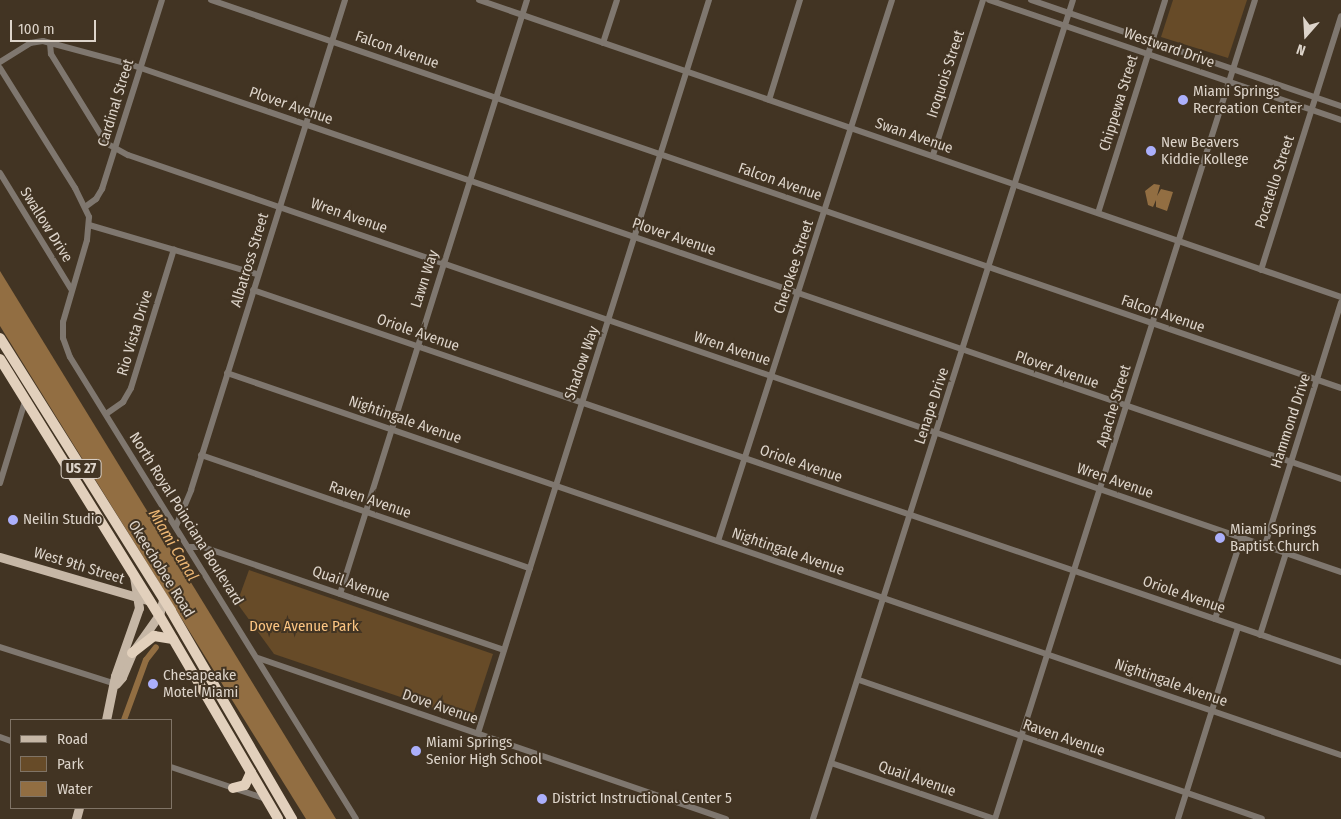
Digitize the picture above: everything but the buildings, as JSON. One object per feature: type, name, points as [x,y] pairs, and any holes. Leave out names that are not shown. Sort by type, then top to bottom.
[{"type":"highway","name":"Okeechobee Road","points":[[0,338],[161,607],[173,639],[278,819]]},
{"type":"highway","name":"Okeechobee Road","points":[[0,359],[150,601]]},
{"type":"highway","points":[[150,601],[161,607]]},
{"type":"highway","name":"Okeechobee Road","points":[[161,607],[171,611],[290,816]]},
{"type":"highway","points":[[132,653],[154,636],[173,639]]},
{"type":"highway","points":[[232,788],[245,785],[251,772]]},
{"type":"highway","points":[[266,799],[290,816]]},
{"type":"main road","name":"West 9th Street","points":[[0,557],[150,601]]},
{"type":"main road","points":[[106,719],[116,684],[115,676],[138,613],[139,598],[134,574]]},
{"type":"main road","points":[[116,684],[122,678],[132,653],[161,607]]},
{"type":"street","name":"Cardinal Street","points":[[85,207],[100,194],[162,0]]},
{"type":"street","name":"Falcon Avenue","points":[[211,0],[1341,388]]},
{"type":"street","name":"Albatross Street","points":[[176,526],[183,516],[257,274],[307,124],[345,0]]},
{"type":"street","name":"Swan Avenue","points":[[479,0],[1341,297]]},
{"type":"street","name":"Lawn Way","points":[[340,594],[527,0]]},
{"type":"street","points":[[604,44],[618,0]]},
{"type":"street","name":"Shadow Way","points":[[478,734],[555,484],[609,322],[634,236],[709,0]]},
{"type":"street","points":[[769,100],[800,0]]},
{"type":"street","name":"Cherokee Street","points":[[718,541],[773,376],[892,0]]},
{"type":"street","name":"Iroquois Street","points":[[933,156],[983,0]]},
{"type":"street","name":"Westward Drive","points":[[990,0],[1341,120]]},
{"type":"street","name":"Westward Drive","points":[[1031,0],[1341,106]]},
{"type":"street","name":"Lenape Drive","points":[[813,819],[859,680],[1073,0]]},
{"type":"street","name":"Chippewa Street","points":[[1098,213],[1165,0]]},
{"type":"street","name":"Apache Street","points":[[995,819],[1050,654],[1255,0]]},
{"type":"street","name":"Pocatello Street","points":[[1261,270],[1341,16]]},
{"type":"street","name":"Plover Avenue","points":[[0,62],[30,43],[50,43],[140,68],[471,179],[1127,408],[1341,479]]},
{"type":"street","name":"Wren Avenue","points":[[50,43],[51,54],[106,143],[128,155],[444,262],[609,322],[773,376],[1341,572]]},
{"type":"street","points":[[0,68],[85,207],[89,225],[71,289]]},
{"type":"street","name":"Swallow Drive","points":[[0,174],[71,289]]},
{"type":"street","points":[[89,225],[257,274]]},
{"type":"street","name":"Rio Vista Drive","points":[[106,414],[123,402],[129,392],[174,249]]},
{"type":"street","name":"North Royal Poinciana Boulevard","points":[[71,289],[63,332],[70,357],[356,819]]},
{"type":"street","name":"Oriole Avenue","points":[[253,290],[1341,662]]},
{"type":"street","name":"Hammond Drive","points":[[1265,545],[1341,303]]},
{"type":"street","name":"Nightingale Avenue","points":[[227,373],[1341,755]]},
{"type":"street","points":[[0,483],[26,401]]},
{"type":"street","name":"Raven Avenue","points":[[201,455],[530,568]]},
{"type":"street","points":[[1215,619],[1242,537]]},
{"type":"street","name":"Quail Avenue","points":[[189,547],[202,547],[503,650]]},
{"type":"street","points":[[1260,635],[1286,553]]},
{"type":"street","points":[[1178,819],[1238,627]]},
{"type":"street","points":[[0,647],[116,684]]},
{"type":"street","name":"Dove Avenue","points":[[258,658],[726,819]]},
{"type":"street","name":"Raven Avenue","points":[[859,680],[1262,819]]},
{"type":"street","name":"Quail Avenue","points":[[831,764],[995,819]]},
{"type":"street","points":[[172,767],[266,799]]},
{"type":"green space","points":[[1173,0],[1247,0],[1228,58],[1161,37]]},
{"type":"green space","name":"Dove Avenue Park","points":[[249,570],[493,654],[471,721],[274,654],[237,603]]},
{"type":"water","points":[[1154,184],[1160,185],[1157,196],[1161,189],[1173,192],[1167,211],[1156,207],[1156,200],[1153,207],[1148,205],[1145,191]]},
{"type":"water","points":[[0,271],[336,819],[306,819],[0,326]]},
{"type":"waterway","points":[[124,719],[146,660],[156,647]]},
{"type":"place","name":"Miami Springs Recreation Center","points":[[1183,100]]},
{"type":"place","name":"New Beavers Kiddie Kollege","points":[[1151,151]]},
{"type":"place","name":"Neilin Studio","points":[[13,520]]},
{"type":"place","name":"Miami Springs Baptist Church","points":[[1220,538]]},
{"type":"place","name":"Chesapeake Motel Miami","points":[[153,684]]},
{"type":"place","name":"Miami Springs Senior High School","points":[[416,751]]},
{"type":"place","name":"District Instructional Center 5","points":[[542,799]]},
{"type":"water label","name":"Miami Canal","points":[[173,545]]}]
